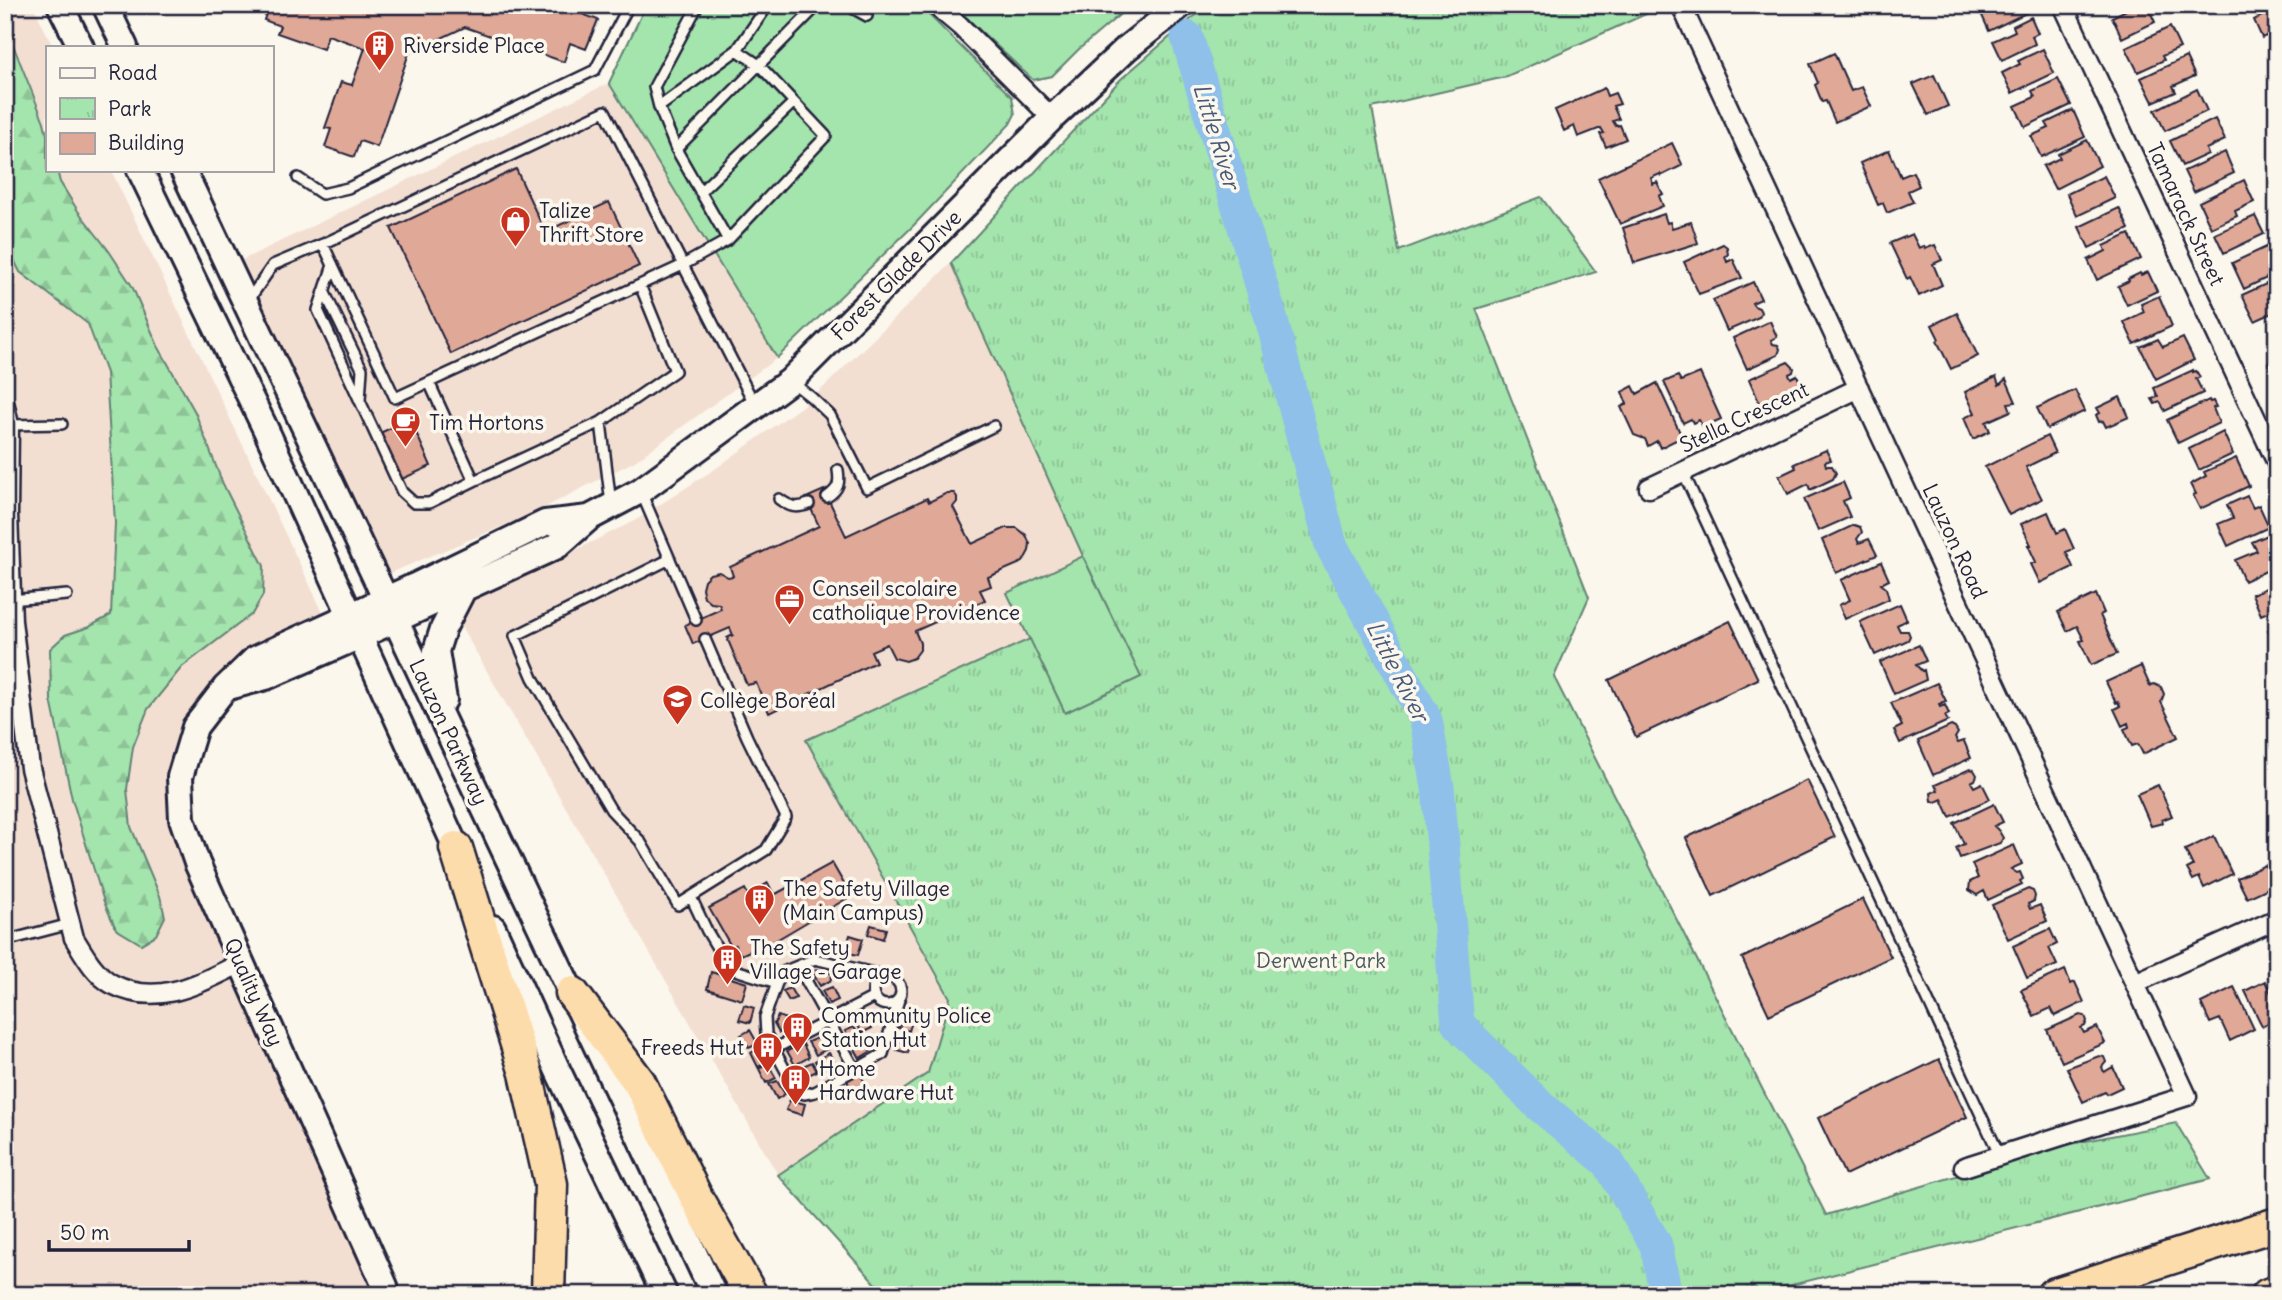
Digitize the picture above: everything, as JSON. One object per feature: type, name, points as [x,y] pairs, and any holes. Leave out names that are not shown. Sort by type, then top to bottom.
[{"type":"highway","points":[[456,848],[526,1073],[551,1184],[548,1295]]},
{"type":"highway","points":[[572,993],[639,1082],[698,1201],[751,1295]]},
{"type":"highway","points":[[2053,1295],[2277,1224]]},
{"type":"highway","points":[[2268,1295],[2277,1292]]},
{"type":"main road","points":[[60,5],[80,46]]},
{"type":"main road","points":[[105,5],[125,46]]},
{"type":"main road","name":"Forest Glade Drive","points":[[392,609],[463,590],[557,546],[589,518],[640,491],[790,381],[1052,118],[1127,48],[1181,5]]},
{"type":"main road","name":"Lauzon Parkway","points":[[141,172],[266,430],[558,1071],[666,1295]]},
{"type":"main road","name":"Lauzon Parkway","points":[[184,172],[714,1295]]},
{"type":"main road","name":"Forest Glade Drive","points":[[392,609],[545,523],[589,518]]},
{"type":"main road","points":[[449,732],[436,651],[443,629],[463,590]]},
{"type":"main road","name":"Quality Way","points":[[386,1295],[385,1286],[193,852],[182,819],[180,777],[195,727],[225,688],[255,659],[356,626],[392,609]]},
{"type":"street","points":[[935,5],[960,26],[1052,118]]},
{"type":"street","name":"Lauzon Road","points":[[1681,5],[2188,1096],[2000,1156]]},
{"type":"street","name":"Tamarack Street","points":[[2063,5],[2272,439],[2277,463]]},
{"type":"street","name":"Stella Crescent","points":[[1649,488],[1859,388]]},
{"type":"street","points":[[6,412],[8,600],[30,768],[74,938],[89,962],[110,984],[145,995],[186,989],[242,963]]},
{"type":"street","points":[[2135,983],[2277,919]]},
{"type":"street","points":[[1964,1167],[2000,1156]]},
{"type":"lane","points":[[298,178],[322,194],[348,188],[595,69],[629,5]]},
{"type":"lane","points":[[698,5],[654,87],[676,149],[728,240]]},
{"type":"lane","points":[[659,107],[737,50],[768,5]]},
{"type":"lane","points":[[676,149],[818,5]]},
{"type":"lane","points":[[847,5],[867,16]]},
{"type":"lane","points":[[323,244],[395,398],[683,265],[728,240],[826,136],[759,65],[737,50]]},
{"type":"lane","points":[[700,192],[794,102]]},
{"type":"lane","points":[[247,303],[273,265],[605,111],[756,406]]},
{"type":"lane","points":[[333,265],[318,310],[401,492],[414,503],[429,503],[601,422],[675,370],[640,285]]},
{"type":"lane","points":[[324,291],[362,369],[360,402]]},
{"type":"lane","points":[[790,381],[830,415],[867,488],[995,426]]},
{"type":"lane","points":[[429,382],[474,481]]},
{"type":"lane","points":[[6,412],[62,424]]},
{"type":"lane","points":[[601,422],[612,507]]},
{"type":"lane","points":[[827,497],[836,491],[840,482],[838,470]]},
{"type":"lane","points":[[1683,471],[2000,1156]]},
{"type":"lane","points":[[640,491],[696,620]]},
{"type":"lane","points":[[779,499],[790,507],[799,508],[809,504]]},
{"type":"lane","points":[[670,559],[514,636],[533,678],[611,810],[640,841],[678,905],[766,850],[786,817],[747,737],[705,639]]},
{"type":"lane","points":[[8,600],[67,595]]},
{"type":"lane","points":[[691,897],[729,968],[776,982]]},
{"type":"lane","points":[[5,941],[70,924]]},
{"type":"lane","points":[[815,959],[891,977],[899,982],[900,996],[883,1054],[815,1093],[804,1094],[796,1090],[766,1034],[765,1017],[776,982],[783,972],[815,959]]},
{"type":"lane","points":[[798,966],[855,1069]]},
{"type":"lane","points":[[874,997],[874,984],[886,976]]},
{"type":"lane","points":[[874,997],[885,1005],[894,1003],[900,996]]},
{"type":"lane","points":[[774,1049],[874,997]]},
{"type":"shaded area","points":[[5,5],[33,5],[53,46],[46,46],[46,172],[112,172],[329,625],[195,726],[182,819],[386,1295],[5,1295]]},
{"type":"shaded area","points":[[609,83],[777,358],[635,461],[536,512],[390,573],[240,261]]},
{"type":"shaded area","name":"Collège Boréal","points":[[951,263],[1083,556],[1142,677],[1065,713],[1029,639],[806,740],[950,998],[928,1073],[778,1175],[458,621],[473,601],[636,520],[715,469],[802,406]]},
{"type":"green space","points":[[646,5],[919,5],[1012,97],[1015,114],[1010,124],[913,226],[777,358],[609,83]]},
{"type":"green space","points":[[953,5],[1131,5],[1052,76],[1033,80]]},
{"type":"green space","name":"Derwent Park","points":[[1211,5],[1666,5],[1505,77],[1372,108],[1399,251],[1541,197],[1596,272],[1476,309],[1589,597],[1554,677],[1826,1215],[2046,1149],[2176,1123],[2210,1179],[1752,1295],[886,1295],[778,1175],[928,1073],[950,998],[806,740],[1030,639],[1065,713],[1141,677],[1083,556],[951,263],[1121,79]]},
{"type":"green space","points":[[5,25],[44,122],[46,172],[58,172],[60,182],[78,211],[132,286],[158,346],[195,412],[223,484],[264,566],[263,595],[252,614],[182,667],[148,709],[133,747],[127,789],[131,827],[160,896],[165,917],[156,935],[141,944],[116,929],[104,902],[72,799],[51,700],[50,649],[65,635],[89,627],[111,615],[115,523],[106,373],[88,324],[20,272],[5,242]]},
{"type":"green space","points":[[1083,556],[1142,677],[1065,713],[1007,593]]},
{"type":"building","name":"Riverside Place","points":[[269,5],[372,5],[380,8],[380,5],[578,5],[584,7],[582,14],[598,20],[586,49],[570,43],[564,62],[465,27],[409,53],[377,147],[360,141],[354,157],[325,147],[331,129],[325,128],[341,82],[352,85],[365,48],[328,35],[323,49],[277,33],[280,26],[264,20]]},
{"type":"building","points":[[1987,5],[2025,5],[2028,12],[1989,31],[1979,9]]},
{"type":"building","points":[[2136,5],[2147,5],[2155,22],[2122,38],[2112,17]]},
{"type":"building","points":[[2271,11],[2277,23],[2277,31],[2262,38],[2254,20]]},
{"type":"building","points":[[2031,17],[2038,33],[2032,36],[2035,44],[2002,60],[1993,41],[2015,31],[2013,26]]},
{"type":"building","points":[[2170,27],[2180,48],[2162,56],[2164,60],[2138,72],[2126,48]]},
{"type":"building","points":[[2043,49],[2054,73],[2012,93],[2002,73],[2020,64],[2018,61]]},
{"type":"building","points":[[1834,53],[1851,91],[1862,87],[1871,106],[1835,122],[1826,101],[1822,102],[1810,64]]},
{"type":"building","points":[[2186,57],[2195,76],[2173,86],[2176,92],[2153,102],[2141,78]]},
{"type":"building","points":[[1934,75],[1948,106],[1928,115],[1913,84]]},
{"type":"building","points":[[2058,79],[2071,105],[2025,127],[2015,106],[2035,97],[2032,91]]},
{"type":"building","points":[[1604,88],[1607,96],[1615,93],[1620,104],[1613,106],[1619,119],[1613,121],[1616,126],[1620,125],[1626,139],[1606,147],[1600,134],[1604,133],[1601,128],[1578,137],[1574,126],[1564,131],[1555,110]]},
{"type":"building","points":[[2197,89],[2207,111],[2165,131],[2155,110]]},
{"type":"building","points":[[2073,110],[2085,137],[2041,157],[2031,136],[2049,128],[2046,123]]},
{"type":"building","points":[[2215,119],[2225,140],[2206,149],[2208,154],[2182,166],[2170,141]]},
{"type":"building","points":[[2087,140],[2100,166],[2055,189],[2043,166],[2060,158],[2058,154]]},
{"type":"building","points":[[1672,143],[1681,166],[1651,178],[1653,184],[1657,182],[1663,194],[1659,196],[1663,206],[1620,224],[1598,178]]},
{"type":"building","points":[[1889,150],[1901,177],[1913,172],[1919,186],[1908,191],[1913,202],[1887,213],[1883,203],[1878,205],[1860,163]]},
{"type":"building","points":[[2225,152],[2234,173],[2194,192],[2184,171]]},
{"type":"building","name":"Talize Thrift Store","points":[[516,169],[545,232],[609,202],[639,266],[451,354],[391,228]]},
{"type":"building","points":[[2104,176],[2115,198],[2077,216],[2067,194]]},
{"type":"building","points":[[2244,180],[2254,202],[2235,211],[2237,216],[2211,228],[2199,202]]},
{"type":"building","points":[[2119,208],[2129,229],[2089,248],[2079,227]]},
{"type":"building","points":[[1664,214],[1672,228],[1691,222],[1698,243],[1634,263],[1623,228]]},
{"type":"building","points":[[2255,216],[2264,234],[2224,253],[2215,234]]},
{"type":"building","points":[[1912,234],[1919,248],[1935,245],[1942,260],[1933,264],[1942,285],[1919,296],[1910,277],[1907,279],[1890,243]]},
{"type":"building","points":[[2129,234],[2141,259],[2097,280],[2088,260],[2106,251],[2104,246]]},
{"type":"building","points":[[2277,242],[2277,273],[2244,289],[2232,263]]},
{"type":"building","points":[[1723,244],[1727,247],[1727,262],[1733,259],[1742,278],[1699,294],[1684,262]]},
{"type":"building","points":[[2148,272],[2157,291],[2127,305],[2118,286],[2140,273],[2141,275]]},
{"type":"building","points":[[2277,279],[2277,311],[2255,321],[2242,295]]},
{"type":"building","points":[[1753,282],[1761,299],[1752,303],[1761,312],[1759,317],[1727,331],[1713,300]]},
{"type":"building","points":[[2159,296],[2172,326],[2134,344],[2124,322],[2144,312],[2141,304]]},
{"type":"building","points":[[1957,313],[1978,356],[1951,369],[1932,325]]},
{"type":"building","points":[[1770,321],[1777,337],[1771,340],[1780,349],[1778,355],[1747,369],[1733,338]]},
{"type":"building","points":[[2183,338],[2194,360],[2156,379],[2140,347],[2158,339],[2163,347]]},
{"type":"building","points":[[2277,359],[2277,382],[2268,363]]},
{"type":"building","points":[[1788,362],[1794,368],[1789,374],[1791,378],[1797,375],[1804,392],[1763,411],[1749,379]]},
{"type":"building","points":[[2193,370],[2200,377],[2196,379],[2203,393],[2165,411],[2160,402],[2155,404],[2152,399],[2158,397],[2154,388]]},
{"type":"building","points":[[1700,373],[1721,419],[1703,427],[1699,420],[1693,423],[1691,419],[1683,423],[1664,382],[1678,376],[1681,381]]},
{"type":"building","points":[[1996,377],[1999,385],[2006,379],[2016,402],[2008,403],[2011,411],[1986,422],[1990,431],[1973,439],[1964,418],[1975,413],[1965,392]]},
{"type":"building","points":[[1657,383],[1682,437],[1660,448],[1657,441],[1648,446],[1645,439],[1634,435],[1621,407],[1627,404],[1622,392],[1633,386],[1637,394]]},
{"type":"building","points":[[2075,390],[2085,411],[2047,429],[2037,408]]},
{"type":"building","points":[[2120,397],[2129,417],[2106,427],[2103,421],[2099,422],[2096,415],[2100,413],[2097,408]]},
{"type":"building","points":[[2209,400],[2213,401],[2216,407],[2213,408],[2219,423],[2178,443],[2167,420]]},
{"type":"building","name":"Tim Hortons","points":[[410,419],[431,466],[402,479],[380,433]]},
{"type":"building","points":[[2223,432],[2233,454],[2199,470],[2189,449]]},
{"type":"building","points":[[2047,436],[2055,453],[2026,467],[2042,499],[2009,515],[1985,467]]},
{"type":"building","points":[[1826,450],[1831,460],[1825,462],[1826,466],[1832,466],[1836,473],[1833,479],[1810,490],[1808,484],[1788,494],[1779,476],[1796,468],[1794,464]]},
{"type":"building","points":[[2236,458],[2249,486],[2200,509],[2191,484],[2206,476],[2204,472]]},
{"type":"building","points":[[1843,482],[1850,498],[1843,501],[1850,517],[1818,531],[1804,499]]},
{"type":"building","points":[[824,490],[846,536],[927,498],[929,502],[947,493],[954,493],[957,502],[953,507],[972,544],[1006,528],[1017,528],[1026,535],[1030,544],[1029,551],[1023,562],[988,577],[991,586],[980,590],[985,600],[915,631],[920,650],[914,658],[906,661],[894,658],[887,644],[871,651],[876,662],[769,713],[756,683],[747,685],[727,638],[733,635],[730,628],[693,644],[685,625],[721,609],[719,604],[711,603],[704,597],[704,580],[710,574],[719,572],[728,577],[733,576],[730,567],[819,526],[806,498]]},
{"type":"building","points":[[2247,496],[2253,508],[2259,505],[2269,527],[2228,546],[2218,524],[2233,518],[2227,505]]},
{"type":"building","points":[[2048,512],[2057,533],[2065,529],[2074,549],[2066,552],[2073,567],[2040,583],[2031,564],[2036,562],[2028,545],[2031,545],[2021,524]]},
{"type":"building","points":[[1854,525],[1860,527],[1862,532],[1857,539],[1859,543],[1869,539],[1877,555],[1836,573],[1822,540]]},
{"type":"building","points":[[2270,534],[2277,547],[2277,566],[2244,581],[2235,560],[2257,551],[2252,542]]},
{"type":"building","points":[[1881,562],[1889,580],[1881,584],[1886,588],[1889,599],[1845,619],[1839,605],[1850,600],[1841,580]]},
{"type":"building","points":[[2277,572],[2277,608],[2261,615],[2252,594],[2273,585],[2269,576]]},
{"type":"building","points":[[2096,594],[2104,613],[2100,615],[2117,654],[2091,665],[2080,641],[2084,640],[2077,626],[2067,631],[2058,612]]},
{"type":"building","points":[[1900,604],[1907,620],[1897,625],[1900,631],[1908,631],[1910,636],[1908,640],[1875,655],[1860,622]]},
{"type":"building","points":[[1730,621],[1758,679],[1636,737],[1609,680]]},
{"type":"building","points":[[2277,626],[2277,649],[2268,630]]},
{"type":"building","points":[[1919,645],[1926,661],[1916,665],[1924,670],[1926,680],[1894,694],[1880,662]]},
{"type":"building","points":[[2141,666],[2150,686],[2154,684],[2161,687],[2164,694],[2161,702],[2178,737],[2143,754],[2138,744],[2132,746],[2124,729],[2129,727],[2128,723],[2122,726],[2114,709],[2120,706],[2106,682]]},
{"type":"building","points":[[1937,683],[1946,701],[1939,704],[1940,707],[1945,705],[1949,714],[1945,716],[1948,721],[1900,743],[1894,730],[1902,726],[1891,703]]},
{"type":"building","points":[[1951,726],[1958,733],[1955,738],[1958,743],[1964,741],[1971,758],[1933,775],[1918,741]]},
{"type":"building","points":[[1970,769],[1977,775],[1971,782],[1974,787],[1982,783],[1990,799],[1950,817],[1942,799],[1932,801],[1931,793],[1938,790],[1935,785]]},
{"type":"building","points":[[1807,780],[1835,837],[1713,896],[1686,838]]},
{"type":"building","points":[[2158,785],[2172,816],[2162,820],[2163,823],[2151,826],[2137,794]]},
{"type":"building","points":[[1994,804],[2003,822],[1994,826],[2003,838],[2000,843],[1960,858],[1956,848],[1964,844],[1954,823]]},
{"type":"building","points":[[2214,836],[2232,874],[2204,888],[2199,877],[2193,880],[2187,869],[2193,866],[2185,850]]},
{"type":"building","points":[[2014,845],[2022,864],[2011,869],[2020,872],[2022,884],[1988,900],[1984,891],[1977,895],[1969,890],[1970,882],[1978,878],[1972,864]]},
{"type":"building","name":"The Safety Village (Main Campus)","points":[[832,863],[851,896],[756,952],[754,949],[741,955],[735,945],[732,948],[709,908],[745,889],[748,895],[768,883],[774,895]]},
{"type":"building","points":[[2265,865],[2275,885],[2247,898],[2237,878]]},
{"type":"building","points":[[2028,889],[2033,891],[2035,896],[2034,901],[2028,904],[2030,909],[2040,905],[2047,921],[2008,939],[1992,905]]},
{"type":"building","points":[[1863,899],[1891,957],[1769,1015],[1742,958]]},
{"type":"building","points":[[871,925],[886,929],[883,939],[868,934]]},
{"type":"building","points":[[2050,929],[2057,944],[2049,948],[2057,965],[2027,978],[2013,946]]},
{"type":"building","points":[[850,935],[863,939],[858,955],[845,952]]},
{"type":"building","points":[[816,969],[833,974],[830,981],[820,986],[812,972]]},
{"type":"building","points":[[2065,970],[2071,984],[2075,982],[2084,1002],[2055,1016],[2051,1008],[2034,1016],[2021,990]]},
{"type":"building","name":"The Safety Village - Garage","points":[[711,972],[747,983],[742,1000],[707,989]]},
{"type":"building","points":[[2265,981],[2277,1001],[2277,1019],[2262,1026],[2245,991]]},
{"type":"building","points":[[832,987],[838,1000],[829,1004],[822,991]]},
{"type":"building","points":[[2234,987],[2254,1029],[2230,1041],[2220,1019],[2210,1023],[2201,1003]]},
{"type":"building","points":[[790,988],[796,998],[789,1001],[783,991]]},
{"type":"building","points":[[744,1005],[754,1008],[750,1023],[739,1020]]},
{"type":"building","points":[[904,1013],[914,1015],[909,1031],[899,1028]]},
{"type":"building","points":[[2080,1015],[2085,1016],[2087,1021],[2081,1028],[2084,1033],[2097,1027],[2105,1043],[2062,1062],[2047,1030]]},
{"type":"building","points":[[778,1016],[786,1019],[792,1028],[779,1033],[774,1024]]},
{"type":"building","points":[[867,1019],[872,1028],[862,1033],[857,1024]]},
{"type":"building","points":[[854,1027],[862,1041],[853,1046],[845,1031]]},
{"type":"building","points":[[750,1030],[758,1044],[749,1048],[741,1035]]},
{"type":"building","points":[[902,1034],[912,1037],[908,1053],[897,1050]]},
{"type":"building","points":[[819,1037],[827,1049],[816,1055],[808,1042]]},
{"type":"building","points":[[868,1041],[873,1050],[860,1058],[855,1049]]},
{"type":"building","name":"Community Police Station Hut","points":[[803,1044],[809,1057],[795,1065],[787,1051]]},
{"type":"building","points":[[760,1048],[767,1062],[758,1067],[751,1053]]},
{"type":"building","points":[[829,1053],[835,1063],[820,1071],[815,1061]]},
{"type":"building","points":[[2099,1056],[2104,1057],[2106,1062],[2102,1067],[2104,1072],[2113,1067],[2122,1087],[2083,1102],[2067,1068]]},
{"type":"building","points":[[1939,1059],[1967,1117],[1845,1175],[1818,1118]]},
{"type":"building","points":[[812,1062],[817,1071],[802,1078],[798,1068]]},
{"type":"building","name":"Freeds Hut","points":[[768,1064],[776,1078],[766,1083],[759,1069]]},
{"type":"building","points":[[860,1074],[866,1084],[852,1092],[847,1080]]},
{"type":"building","points":[[777,1081],[785,1094],[777,1099],[769,1084]]},
{"type":"building","name":"Home Hardware Hut","points":[[790,1100],[805,1104],[802,1115],[786,1110]]},
{"type":"waterway","name":"Little River","points":[[1187,37],[1270,314],[1331,545],[1426,720],[1438,787],[1458,1024],[1539,1105],[1608,1162],[1656,1245],[1666,1295]]},
{"type":"place","name":"Riverside Place","points":[[380,72]]},
{"type":"place","name":"Talize Thrift Store","points":[[516,249]]},
{"type":"place","name":"Tim Hortons","points":[[406,449]]},
{"type":"place","name":"Conseil scolaire catholique Providence","points":[[789,627]]},
{"type":"place","name":"Collège Boréal","points":[[677,727]]},
{"type":"place","name":"The Safety Village (Main Campus)","points":[[760,927]]},
{"type":"place","name":"The Safety Village - Garage","points":[[727,986]]},
{"type":"place","name":"Community Police Station Hut","points":[[798,1054]]},
{"type":"place","name":"Freeds Hut","points":[[767,1074]]},
{"type":"place","name":"Home Hardware Hut","points":[[796,1107]]}]
